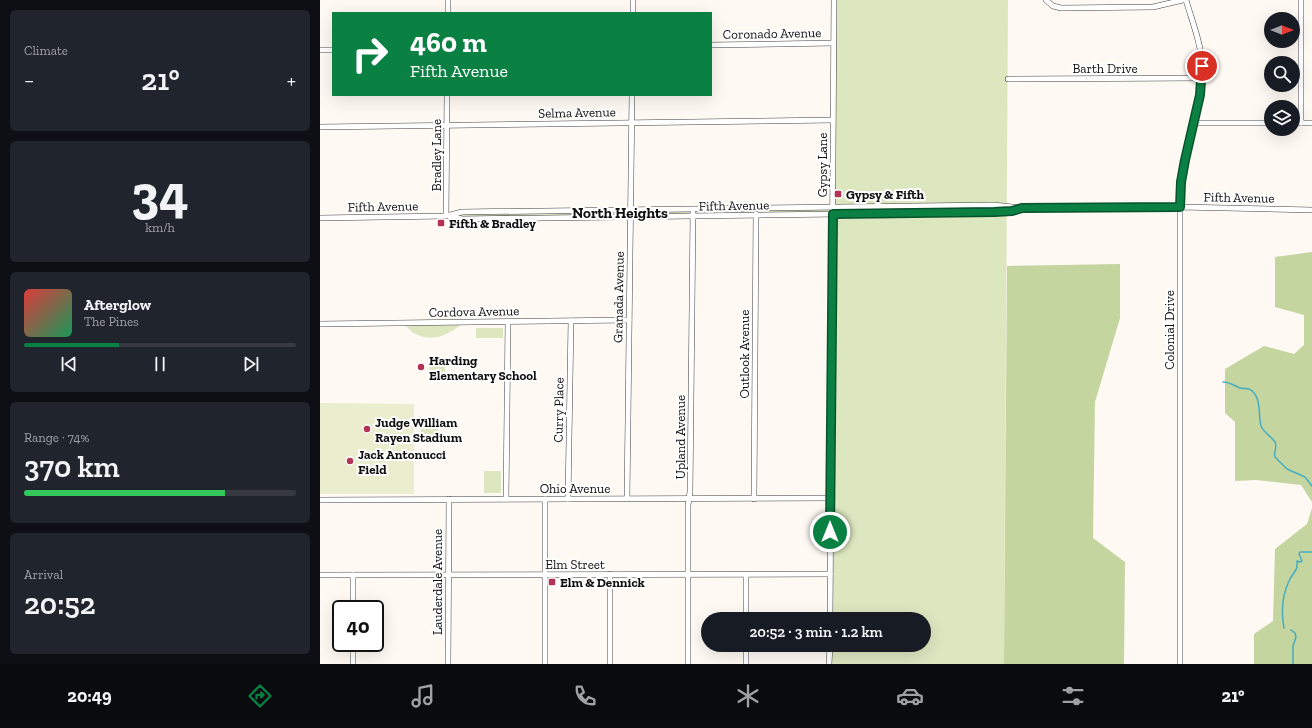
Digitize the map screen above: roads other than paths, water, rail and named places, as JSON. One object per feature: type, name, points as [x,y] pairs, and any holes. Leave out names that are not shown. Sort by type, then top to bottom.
[{"type":"street","points":[[448,0],[448,12]]},
{"type":"street","points":[[633,0],[633,12]]},
{"type":"street","name":"Gypsy Lane","points":[[830,612],[834,0]]},
{"type":"street","points":[[1046,0],[1049,4],[1056,7],[1084,8],[1153,7],[1185,0]]},
{"type":"street","name":"Colonial Drive","points":[[1180,664],[1180,207],[1181,182],[1200,95],[1202,66],[1199,47],[1185,0]]},
{"type":"street","points":[[1301,0],[1301,123],[1312,123]]},
{"type":"street","name":"Coronado Avenue","points":[[712,45],[834,43]]},
{"type":"street","points":[[320,50],[332,50]]},
{"type":"street","name":"Barth Drive","points":[[1008,78],[1201,78]]},
{"type":"street","name":"Bradley Lane","points":[[446,216],[447,96]]},
{"type":"street","name":"Granada Avenue","points":[[627,499],[632,96]]},
{"type":"street","name":"Selma Avenue","points":[[320,127],[833,120]]},
{"type":"street","points":[[1193,123],[1264,123]]},
{"type":"street","name":"Fifth Avenue","points":[[446,216],[462,212],[756,209],[833,206],[993,204],[1022,208],[1180,207],[1312,210]]},
{"type":"street","name":"Fifth Avenue","points":[[320,218],[446,216],[462,219],[994,212],[1012,211],[1022,208]]},
{"type":"street","name":"Upland Avenue","points":[[688,664],[688,505],[690,492],[692,209]]},
{"type":"street","name":"Outlook Avenue","points":[[754,499],[756,209]]},
{"type":"street","name":"Cordova Avenue","points":[[320,324],[629,320]]},
{"type":"street","name":"Curry Place","points":[[568,499],[571,321]]},
{"type":"street","points":[[506,499],[508,322]]},
{"type":"street","name":"Ohio Avenue","points":[[320,500],[831,498]]},
{"type":"street","name":"Lauderdale Avenue","points":[[448,664],[449,499]]},
{"type":"street","points":[[545,499],[545,664]]},
{"type":"street","points":[[610,574],[610,664]]},
{"type":"street","points":[[746,574],[746,612]]},
{"type":"street","name":"Elm Street","points":[[320,575],[830,574]]},
{"type":"street","points":[[353,575],[353,600]]},
{"type":"street","points":[[353,652],[353,664]]},
{"type":"street","points":[[746,652],[746,664]]},
{"type":"street","points":[[829,664],[830,652]]},
{"type":"waterway","points":[[1223,382],[1230,383],[1240,388],[1249,389],[1253,392],[1258,400],[1261,426],[1276,444],[1275,457],[1287,469],[1305,477],[1312,486]]},
{"type":"waterway","points":[[1284,628],[1283,604],[1285,592],[1297,567],[1297,561],[1302,561],[1299,554],[1300,552],[1312,552]]},
{"type":"waterway","points":[[1291,630],[1295,633],[1296,637],[1293,646],[1293,664]]},
{"type":"place","name":"Gypsy & Fifth","points":[[838,194]]},
{"type":"place","name":"Fifth & Bradley","points":[[441,223]]},
{"type":"place","name":"Harding Elementary School","points":[[421,367]]},
{"type":"place","name":"Judge William Rayen Stadium","points":[[367,429]]},
{"type":"place","name":"Jack Antonucci Field","points":[[350,461]]},
{"type":"place","name":"Elm & Dennick","points":[[552,582]]},
{"type":"district","name":"North Heights","points":[[620,213]]}]
